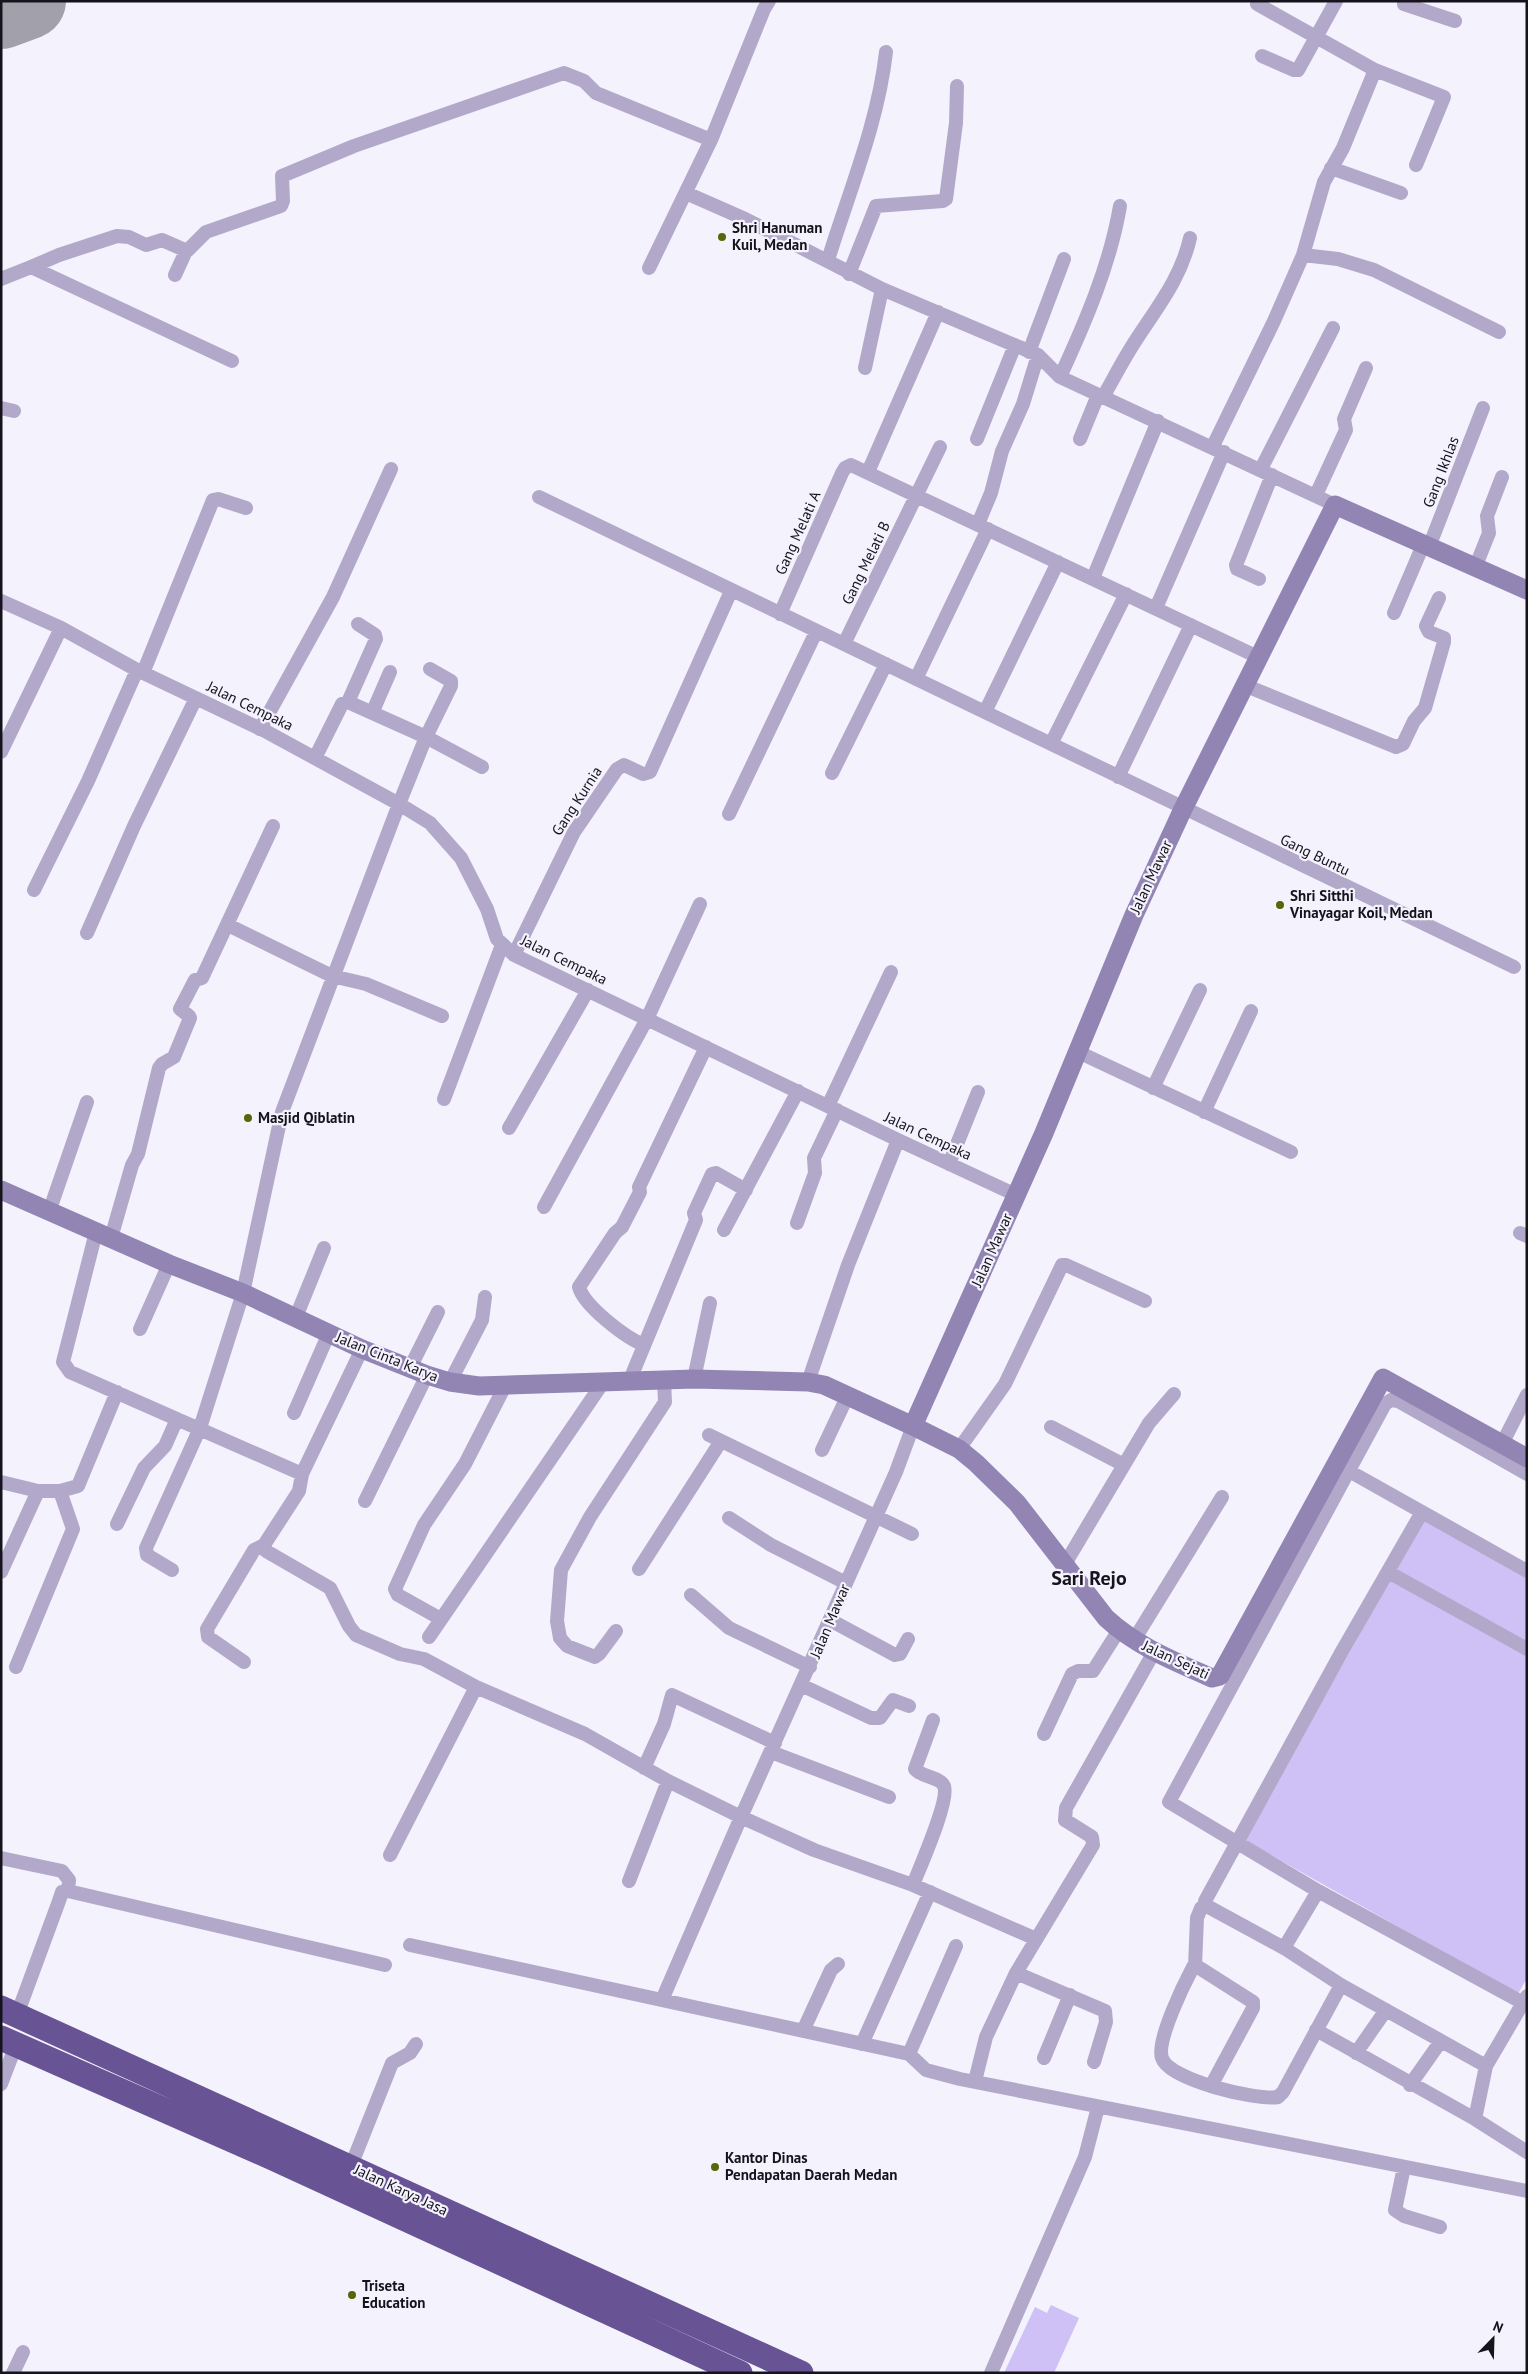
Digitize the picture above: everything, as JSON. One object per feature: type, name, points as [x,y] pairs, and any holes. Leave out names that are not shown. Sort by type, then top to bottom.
[{"type":"highway","name":"Jalan Karya Jasa","points":[[9,2011],[351,2166],[509,2252],[740,2373]]},
{"type":"highway","name":"Jalan Karya Jasa","points":[[8,2042],[802,2373]]},
{"type":"street","points":[[649,268],[712,140],[764,9],[769,1]]},
{"type":"street","points":[[1262,56],[1296,70],[1299,69],[1336,1]]},
{"type":"street","points":[[1404,1],[1404,4],[1455,21]]},
{"type":"street","points":[[1257,4],[1375,70],[1444,97],[1416,165]]},
{"type":"street","points":[[828,260],[878,101],[886,52]]},
{"type":"street","points":[[1156,608],[1218,449],[1303,255],[1320,193],[1355,121],[1375,70]]},
{"type":"street","points":[[175,275],[186,251],[206,232],[281,206],[283,201],[282,176],[354,146],[554,75],[564,73],[574,75],[584,81],[596,93],[712,140]]},
{"type":"street","points":[[849,274],[876,206],[943,201],[946,198],[956,123],[957,86]]},
{"type":"street","points":[[1331,168],[1401,193]]},
{"type":"street","points":[[686,192],[828,260],[849,274],[1034,353],[1060,377],[1335,505],[1527,590]]},
{"type":"street","points":[[1060,377],[1101,274],[1120,206]]},
{"type":"street","points":[[1,279],[59,255],[123,235],[146,245],[162,240],[186,251]]},
{"type":"street","points":[[1080,439],[1101,396],[1178,276],[1185,261],[1190,238]]},
{"type":"street","points":[[1303,255],[1338,259],[1374,270],[1498,332]]},
{"type":"street","points":[[916,679],[983,526],[1002,451],[1023,404],[1034,353],[1064,259]]},
{"type":"street","points":[[31,267],[232,361]]},
{"type":"street","points":[[865,368],[882,289]]},
{"type":"street","points":[[938,312],[868,472],[1258,656]]},
{"type":"street","points":[[1259,579],[1237,568],[1236,565],[1267,472],[1334,328]]},
{"type":"street","points":[[977,438],[1014,345]]},
{"type":"street","points":[[1316,496],[1346,430],[1344,419],[1366,368]]},
{"type":"street","name":"Gang Ikhlas","points":[[1394,612],[1426,546],[1483,408]]},
{"type":"street","points":[[1093,578],[1158,422]]},
{"type":"street","name":"Gang Melati B","points":[[844,644],[940,447]]},
{"type":"street","name":"Gang Melati A","points":[[780,614],[847,466],[868,472]]},
{"type":"street","points":[[260,729],[333,597],[391,468]]},
{"type":"street","points":[[1475,568],[1489,532],[1487,516],[1502,477]]},
{"type":"street","name":"Gang Buntu","points":[[539,497],[1514,967]]},
{"type":"street","points":[[34,890],[140,671],[213,500],[218,499],[246,508]]},
{"type":"street","name":"Jalan Mawar","points":[[662,2000],[1016,1195],[1134,915],[1183,808],[1335,505]]},
{"type":"street","points":[[985,712],[1058,562]]},
{"type":"street","name":"Gang Kurnia","points":[[514,955],[574,832],[617,768],[624,765],[643,774],[650,772],[731,591]]},
{"type":"street","points":[[1051,744],[1126,594]]},
{"type":"street","points":[[1244,685],[1396,747],[1400,746],[1404,742],[1414,721],[1425,708],[1444,642],[1444,638],[1429,632],[1426,626],[1439,598]]},
{"type":"street","name":"Jalan Cempaka","points":[[1,601],[61,628],[140,671],[260,729],[399,804],[430,823],[461,858],[487,909],[497,939],[514,955],[1016,1195]]},
{"type":"street","points":[[348,702],[376,639],[375,635],[358,624]]},
{"type":"street","points":[[1118,777],[1191,625]]},
{"type":"street","points":[[1,752],[61,628]]},
{"type":"street","points":[[729,814],[816,632]]},
{"type":"street","points":[[832,774],[886,664]]},
{"type":"street","points":[[172,1570],[147,1555],[146,1548],[200,1428],[243,1293],[282,1112],[332,976],[399,804],[426,737],[451,686],[451,682],[447,678],[430,669]]},
{"type":"street","points":[[373,712],[390,672]]},
{"type":"street","points":[[87,933],[134,826],[196,698]]},
{"type":"street","points":[[314,758],[342,704],[348,702],[426,737],[482,768]]},
{"type":"street","points":[[273,826],[202,978],[195,980],[180,1009],[190,1018],[174,1057],[162,1064],[160,1068],[138,1154],[104,1235],[63,1362],[70,1372],[302,1474]]},
{"type":"street","points":[[544,1207],[647,1019],[700,904]]},
{"type":"street","points":[[228,925],[332,976],[376,988],[442,1016]]},
{"type":"street","points":[[444,1099],[502,945]]},
{"type":"street","points":[[797,1223],[815,1174],[814,1158],[832,1108],[891,972]]},
{"type":"street","points":[[509,1128],[588,990]]},
{"type":"street","points":[[1153,1088],[1200,990]]},
{"type":"street","points":[[1204,1112],[1251,1011]]},
{"type":"street","points":[[644,1345],[630,1338],[604,1318],[581,1293],[579,1287],[631,1212],[640,1192],[639,1187],[706,1047]]},
{"type":"street","points":[[1076,1051],[1291,1152]]},
{"type":"street","points":[[724,1230],[798,1091]]},
{"type":"street","points":[[949,1164],[978,1092]]},
{"type":"street","points":[[49,1212],[88,1102]]},
{"type":"street","points":[[808,1382],[848,1265],[898,1140]]},
{"type":"street","points":[[629,1382],[696,1220],[694,1213],[712,1174],[716,1173],[746,1190]]},
{"type":"street","name":"Jalan Cinta Karya","points":[[1,1190],[169,1264],[243,1293],[362,1350],[418,1372],[450,1382],[479,1386],[694,1379],[808,1382],[824,1385],[848,1395],[913,1426]]},
{"type":"street","points":[[296,1317],[324,1248]]},
{"type":"street","points":[[140,1329],[169,1264]]},
{"type":"street","points":[[959,1449],[1005,1384],[1062,1266],[1066,1265],[1145,1300]]},
{"type":"street","points":[[450,1382],[482,1320],[485,1297]]},
{"type":"street","points":[[694,1379],[710,1303]]},
{"type":"street","points":[[365,1501],[418,1372],[438,1312]]},
{"type":"street","points":[[294,1413],[329,1333]]},
{"type":"street","points":[[244,1662],[208,1636],[207,1629],[254,1550],[264,1545],[299,1491],[302,1474],[362,1350]]},
{"type":"street","name":"Jalan Sejati","points":[[913,1426],[959,1449],[1017,1503],[1106,1618],[1126,1635],[1154,1652],[1212,1678],[1220,1676],[1383,1378],[1502,1444]]},
{"type":"street","points":[[616,1631],[595,1657],[580,1652],[564,1643],[560,1638],[557,1621],[561,1570],[590,1517],[665,1402],[664,1381]]},
{"type":"street","points":[[429,1637],[604,1382]]},
{"type":"street","points":[[441,1619],[398,1595],[395,1589],[424,1526],[465,1464],[506,1384]]},
{"type":"street","points":[[1,1482],[38,1491],[60,1491],[78,1486],[116,1392]]},
{"type":"street","points":[[1065,1564],[1149,1423],[1174,1394]]},
{"type":"street","points":[[822,1450],[848,1395]]},
{"type":"street","points":[[1526,1397],[1502,1444],[1527,1458]]},
{"type":"street","points":[[1475,2119],[1486,2066],[1526,2001],[1318,1891],[1171,1805],[1169,1799],[1384,1404],[1391,1400],[1398,1401],[1527,1474]]},
{"type":"street","points":[[117,1524],[143,1470],[164,1446],[177,1419]]},
{"type":"street","points":[[1051,1427],[1124,1465]]},
{"type":"street","points":[[640,1569],[715,1438],[874,1518],[912,1534]]},
{"type":"street","points":[[1349,1471],[1527,1571]]},
{"type":"street","points":[[1,1572],[38,1491]]},
{"type":"street","points":[[16,1667],[73,1529],[60,1491]]},
{"type":"street","points":[[1044,1734],[1072,1674],[1078,1671],[1093,1671],[1126,1635],[1222,1497]]},
{"type":"street","points":[[1206,1905],[1205,1901],[1236,1844],[1341,1653],[1422,1512]]},
{"type":"street","points":[[729,1518],[771,1545],[846,1582]]},
{"type":"street","points":[[264,1545],[266,1551],[330,1588],[349,1626],[356,1635],[400,1654],[424,1659],[476,1687],[585,1734],[668,1781],[814,1850],[913,1885],[1036,1939]]},
{"type":"street","points":[[1388,1572],[1527,1649]]},
{"type":"street","points":[[690,1596],[729,1628],[810,1667]]},
{"type":"street","points":[[830,1620],[895,1655],[900,1654],[908,1639]]},
{"type":"street","points":[[976,2082],[986,2037],[1016,1973],[1093,1845],[1092,1837],[1065,1820],[1066,1808],[1154,1652]]},
{"type":"street","points":[[801,1685],[871,1718],[880,1718],[893,1700],[909,1706]]},
{"type":"street","points":[[390,1855],[476,1687]]},
{"type":"street","points":[[644,1768],[664,1724],[672,1695],[773,1747],[889,1796]]},
{"type":"street","points":[[913,1885],[941,1814],[945,1790],[941,1783],[915,1769],[934,1720]]},
{"type":"street","points":[[628,1881],[668,1781]]},
{"type":"street","points":[[1,1858],[62,1872],[69,1880],[68,1891]]},
{"type":"street","points":[[9,2011],[62,1892],[68,1891],[385,1965]]},
{"type":"street","points":[[1284,1948],[1318,1891]]},
{"type":"street","points":[[862,2044],[930,1892]]},
{"type":"street","points":[[1206,1905],[1284,1948],[1341,1985],[1486,2066]]},
{"type":"street","points":[[1206,1905],[1201,1908],[1198,1918],[1195,1966],[1175,2005],[1162,2043],[1162,2058],[1168,2067],[1187,2078],[1211,2086],[1268,2098],[1278,2098],[1341,1985]]},
{"type":"street","points":[[410,1945],[909,2054],[928,2071],[976,2082],[1527,2191]]},
{"type":"street","points":[[909,2054],[956,1946]]},
{"type":"street","points":[[803,2032],[830,1970],[838,1964]]},
{"type":"street","points":[[1195,1966],[1253,2002],[1253,2008],[1211,2086]]},
{"type":"street","points":[[1016,1973],[1103,2010],[1106,2014],[1106,2022],[1094,2062]]},
{"type":"street","points":[[1044,2058],[1070,1995]]},
{"type":"street","points":[[1356,2053],[1386,2010]]},
{"type":"street","points":[[1316,2030],[1410,2085],[1475,2119],[1527,2152]]},
{"type":"street","points":[[1410,2085],[1441,2041]]},
{"type":"street","points":[[1,2084],[8,2042]]},
{"type":"street","points":[[351,2166],[392,2063],[410,2053],[416,2044]]},
{"type":"street","points":[[991,2373],[1085,2157],[1098,2107]]},
{"type":"street","points":[[1404,2167],[1395,2210],[1400,2215],[1440,2227]]},
{"type":"street","points":[[13,2373],[23,2352]]},
{"type":"shaded area","points":[[1425,1518],[1527,1575],[1527,1978],[1518,1994],[1244,1840]]},
{"type":"shaded area","points":[[1051,2305],[1079,2318],[1054,2373],[1004,2373],[1035,2307],[1047,2313]]},
{"type":"runway","points":[[1,11],[28,1]]},
{"type":"place","name":"Shri Hanuman Kuil, Medan","points":[[722,237]]},
{"type":"place","name":"Shri Sitthi Vinayagar Koil, Medan","points":[[1280,905]]},
{"type":"place","name":"Masjid Qiblatin","points":[[248,1118]]},
{"type":"place","name":"Kantor Dinas Pendapatan Daerah Medan","points":[[715,2167]]},
{"type":"place","name":"Triseta Education","points":[[352,2295]]},
{"type":"district","name":"Sari Rejo","points":[[1089,1578]]}]
